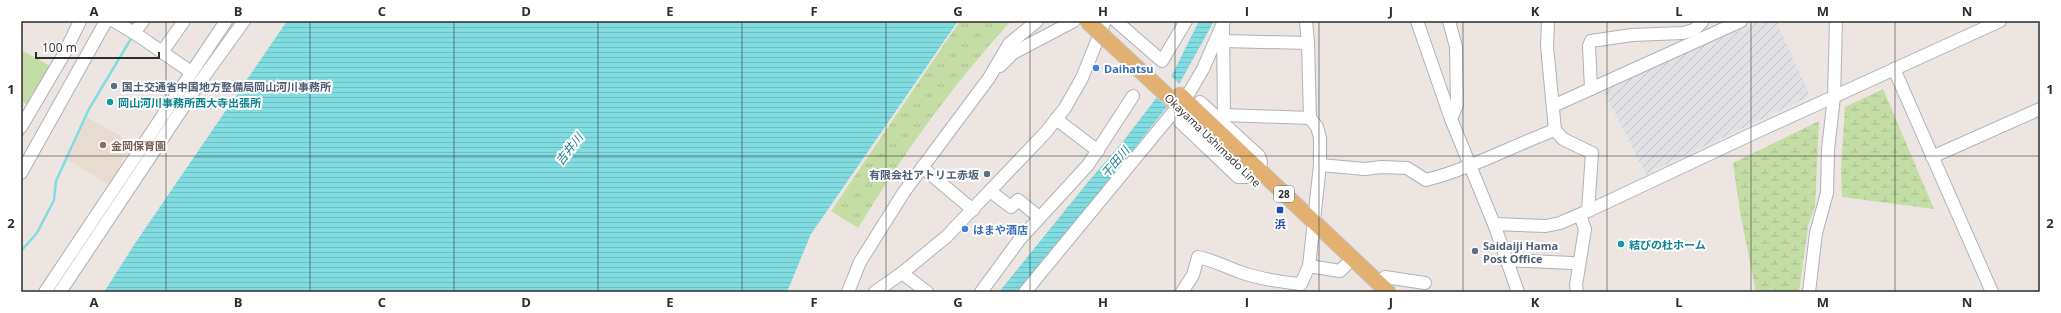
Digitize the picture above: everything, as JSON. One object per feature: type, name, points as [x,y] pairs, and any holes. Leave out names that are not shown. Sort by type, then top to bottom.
[{"type":"main road","name":"Okayama Ushimado Line","points":[[1087,21],[1179,101],[1380,289]]},
{"type":"main road","name":"Okayama Ushimado Line","points":[[1102,21],[1179,101]]},
{"type":"main road","name":"Okayama Ushimado Line","points":[[1312,227],[1346,265],[1380,289]]},
{"type":"street","points":[[21,127],[64,54],[80,21]]},
{"type":"street","points":[[21,173],[106,21]]},
{"type":"street","points":[[114,21],[191,72]]},
{"type":"street","points":[[134,33],[143,21]]},
{"type":"street","points":[[162,52],[184,21]]},
{"type":"street","points":[[45,292],[226,21]]},
{"type":"street","points":[[60,292],[200,82],[244,21]]},
{"type":"street","points":[[848,292],[850,283],[860,262],[922,167],[988,78],[1008,44],[1037,21]]},
{"type":"street","points":[[988,78],[1013,53],[1074,21]]},
{"type":"street","points":[[875,292],[902,273],[946,237],[1056,119],[1065,108],[1082,78],[1105,21]]},
{"type":"street","points":[[1116,21],[1162,61],[1186,21]]},
{"type":"street","points":[[1182,292],[1193,275],[1198,257],[1209,259],[1240,272],[1257,277],[1301,284],[1309,266],[1312,227],[1320,165],[1320,138],[1317,127],[1310,118],[1306,21]]},
{"type":"street","points":[[1417,21],[1451,119],[1494,224],[1518,292]]},
{"type":"street","points":[[1449,21],[1456,46],[1457,106],[1451,119]]},
{"type":"street","points":[[1548,21],[1547,46],[1555,130],[1562,139],[1592,153],[1584,213],[1585,229],[1576,285],[1577,292]]},
{"type":"street","points":[[1591,89],[1589,46],[1591,41],[1632,35],[1683,33],[1694,30],[1702,21],[1708,36]]},
{"type":"street","points":[[1553,106],[1741,21]]},
{"type":"street","points":[[1810,292],[1816,233],[1827,193],[1827,155],[1834,97],[1836,21]]},
{"type":"street","points":[[1494,224],[1546,226],[1560,223],[2000,21]]},
{"type":"street","points":[[1025,292],[1179,101],[1203,69],[1223,23]]},
{"type":"street","points":[[1223,23],[1223,118]]},
{"type":"street","points":[[1223,40],[1308,43]]},
{"type":"street","points":[[1894,69],[1992,292]]},
{"type":"street","points":[[981,292],[1020,239],[1088,165],[1133,96]]},
{"type":"street","points":[[1180,122],[1238,177],[1256,174],[1261,162],[1259,156],[1223,118],[1200,102]]},
{"type":"street","points":[[1932,156],[2040,109]]},
{"type":"street","points":[[1223,118],[1310,118]]},
{"type":"street","points":[[1056,119],[1098,151]]},
{"type":"street","points":[[1320,165],[1364,169],[1381,167],[1407,168],[1426,180],[1450,174],[1510,147],[1555,130]]},
{"type":"street","points":[[922,167],[972,210]]},
{"type":"street","points":[[990,191],[1011,207],[1018,200],[1039,218]]},
{"type":"street","points":[[1506,260],[1572,264]]},
{"type":"street","points":[[1309,266],[1340,271],[1346,265]]},
{"type":"street","points":[[902,273],[927,292]]},
{"type":"street","points":[[1380,289],[1385,277],[1425,282]]},
{"type":"shaded area","points":[[1759,21],[1776,21],[1810,96],[1646,174],[1604,92],[1613,88],[1611,84],[1706,40],[1708,44]]},
{"type":"shaded area","points":[[86,117],[132,142],[110,185],[68,160]]},
{"type":"green space","points":[[960,21],[1011,21],[969,70],[930,120],[875,200],[858,228],[831,211]]},
{"type":"green space","points":[[21,50],[52,67],[31,104],[26,104],[21,100]]},
{"type":"green space","points":[[1883,89],[1934,209],[1842,197],[1841,170],[1845,107]]},
{"type":"green space","points":[[1819,121],[1815,206],[1808,226],[1799,292],[1756,292],[1740,212],[1733,163]]},
{"type":"water","name":"吉井川","points":[[287,21],[958,21],[811,234],[787,292],[104,292],[136,242]]},
{"type":"water","name":"干田川","points":[[1199,21],[1214,21],[1166,108],[1021,292],[999,292],[1124,140],[1154,101],[1173,73]]},
{"type":"pier","points":[[1170,75],[1182,86],[1168,108],[1155,96]]},
{"type":"waterway","points":[[21,251],[37,233],[54,200],[56,181],[89,109],[132,37]]},
{"type":"waterway","points":[[21,137],[25,130]]},
{"type":"tunnel","points":[[1180,122],[1200,102]]},
{"type":"place","name":"Daihatsu","points":[[1096,68]]},
{"type":"place","name":"国土交通省中国地方整備局岡山河川事務所","points":[[114,86]]},
{"type":"place","name":"岡山河川事務所西大寺出張所","points":[[110,102]]},
{"type":"place","name":"金岡保育園","points":[[103,145]]},
{"type":"place","name":"有限会社アトリエ赤坂","points":[[987,174]]},
{"type":"place","name":"浜","points":[[1280,210]]},
{"type":"place","name":"はまや酒店","points":[[965,229]]},
{"type":"place","name":"結びの杜ホーム","points":[[1621,244]]},
{"type":"place","name":"Saidaiji Hama Post Office","points":[[1475,251]]}]
